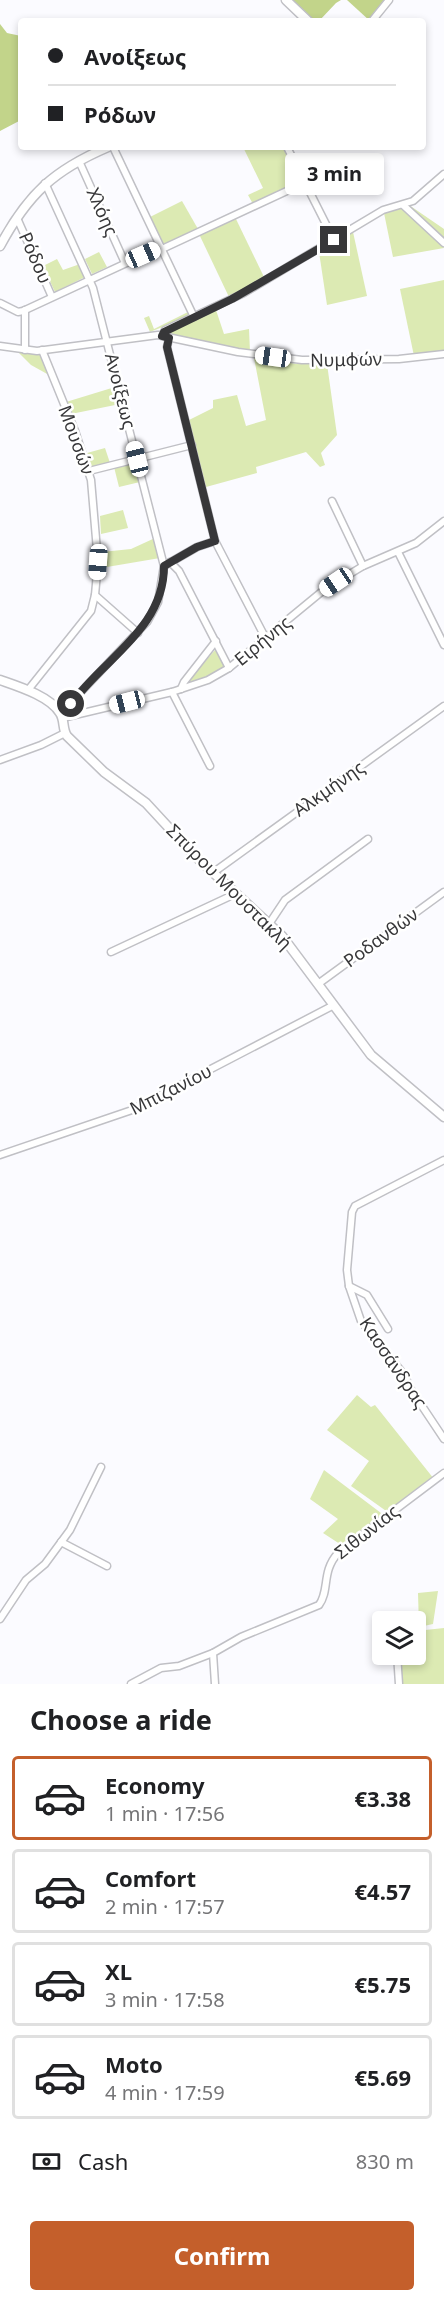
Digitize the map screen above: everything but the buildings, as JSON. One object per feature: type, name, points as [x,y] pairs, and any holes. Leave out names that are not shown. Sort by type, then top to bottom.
[{"type":"street","points":[[286,0],[305,18]]},
{"type":"street","points":[[374,18],[389,0]]},
{"type":"street","points":[[0,246],[17,218],[45,183],[79,161],[102,150]]},
{"type":"street","points":[[114,150],[194,317]]},
{"type":"street","points":[[288,150],[334,240]]},
{"type":"street","name":"Χλόης","points":[[79,161],[125,263]]},
{"type":"street","points":[[266,639],[215,541],[165,331],[232,299],[383,210],[404,205],[419,197],[444,174]]},
{"type":"street","name":"Ανοίξεως","points":[[45,183],[90,279],[167,564],[158,602],[151,616],[138,633],[90,680],[61,716]]},
{"type":"street","points":[[0,303],[18,312],[25,310],[304,183]]},
{"type":"street","points":[[404,205],[444,243]]},
{"type":"street","name":"Ρόδου","points":[[17,218],[52,297]]},
{"type":"street","points":[[25,310],[25,350]]},
{"type":"street","name":"Νυμφών","points":[[0,346],[42,351],[166,337],[238,352],[313,361],[399,359],[444,354]]},
{"type":"street","name":"Μουσών","points":[[28,690],[86,619],[93,606],[96,595],[98,551],[89,471],[42,351]]},
{"type":"street","points":[[89,471],[192,445]]},
{"type":"street","points":[[332,501],[363,566]]},
{"type":"street","name":"Ειρήνης","points":[[61,716],[172,692],[208,680],[230,668],[326,589],[363,566],[419,541],[444,521]]},
{"type":"street","points":[[167,564],[197,547],[215,541]]},
{"type":"street","points":[[398,552],[444,645]]},
{"type":"street","points":[[167,564],[179,571],[230,668]]},
{"type":"street","points":[[96,595],[138,633]]},
{"type":"street","points":[[182,689],[183,683],[216,641]]},
{"type":"street","points":[[0,680],[28,690],[61,716],[65,733],[41,745],[0,760]]},
{"type":"street","points":[[172,692],[210,766]]},
{"type":"street","name":"Αλκμήνης","points":[[214,872],[444,706]]},
{"type":"street","name":"Σπύρου Μουστακλή","points":[[65,733],[104,772],[146,803],[191,852],[269,924],[289,945],[371,1054],[444,1117]]},
{"type":"street","points":[[269,924],[285,900],[368,839]]},
{"type":"street","name":"Ροδανθών","points":[[318,984],[444,892]]},
{"type":"street","points":[[111,952],[237,893]]},
{"type":"street","name":"Μπιζανίου","points":[[0,1155],[132,1110],[268,1042],[334,1005]]},
{"type":"street","name":"Κασσάνδρας","points":[[444,1160],[353,1209],[347,1259],[350,1286],[361,1321],[406,1377],[408,1385],[444,1438]]},
{"type":"street","points":[[350,1286],[367,1295],[388,1329]]},
{"type":"street","points":[[0,1619],[22,1584],[42,1567],[74,1523],[101,1467]]},
{"type":"street","name":"Σιθωνίας","points":[[213,1653],[241,1636],[319,1605],[323,1597],[327,1568],[338,1553],[444,1473]]},
{"type":"street","points":[[61,1542],[107,1566]]},
{"type":"street","points":[[131,1684],[161,1668],[179,1666],[213,1653],[215,1684]]},
{"type":"street","points":[[398,1665],[399,1684]]},
{"type":"green space","points":[[292,0],[341,0],[322,18],[311,18]]},
{"type":"green space","points":[[347,0],[386,0],[372,18],[367,18]]},
{"type":"green space","points":[[0,24],[7,33],[18,35],[18,122],[0,131]]},
{"type":"green space","points":[[244,150],[285,150],[301,182],[253,204],[248,195],[263,188]]},
{"type":"green space","points":[[182,201],[198,229],[163,245],[150,217]]},
{"type":"green space","points":[[409,205],[444,229],[444,239],[441,243],[444,248],[393,257],[384,213]]},
{"type":"green space","points":[[235,217],[264,277],[229,297],[199,234]]},
{"type":"green space","points":[[353,232],[367,296],[327,305],[319,252]]},
{"type":"green space","points":[[99,252],[107,267],[92,274],[85,259]]},
{"type":"green space","points":[[57,259],[63,270],[80,264],[85,277],[55,292],[43,266]]},
{"type":"green space","points":[[444,280],[444,352],[414,356],[400,289]]},
{"type":"green space","points":[[216,310],[224,334],[249,329],[250,352],[168,335],[167,332]]},
{"type":"green space","points":[[188,312],[190,316],[150,332],[144,318],[149,316],[154,329]]},
{"type":"green space","points":[[18,352],[41,354],[49,375],[31,365]]},
{"type":"green space","points":[[254,358],[298,364],[327,364],[337,435],[321,453],[325,465],[320,467],[306,452],[256,467],[257,473],[206,487],[189,420],[213,408],[213,400],[237,395],[246,426],[266,420]]},
{"type":"green space","points":[[115,387],[120,404],[71,414],[66,402]]},
{"type":"green space","points":[[105,448],[110,463],[92,468],[87,453]]},
{"type":"green space","points":[[135,462],[140,482],[119,487],[114,467]]},
{"type":"green space","points":[[123,510],[128,528],[101,534],[100,516]]},
{"type":"green space","points":[[155,538],[160,558],[101,568],[102,552],[131,549]]},
{"type":"green space","points":[[216,649],[224,666],[221,670],[208,678],[186,683]]},
{"type":"green space","points":[[357,1395],[371,1407],[375,1405],[434,1479],[389,1513],[351,1486],[369,1461],[327,1430]]},
{"type":"green space","points":[[324,1470],[381,1513],[381,1518],[343,1546],[323,1533],[338,1519],[310,1499]]},
{"type":"green space","points":[[438,1591],[433,1624],[426,1626],[426,1611],[419,1611],[418,1593]]},
{"type":"green space","points":[[444,1628],[444,1684],[401,1684],[400,1665],[426,1665],[426,1630]]},
{"type":"route","points":[[71,704],[90,680],[147,622],[161,594],[164,566],[197,547],[215,541],[167,347],[169,338],[162,336],[165,330],[232,299],[334,240]]}]
